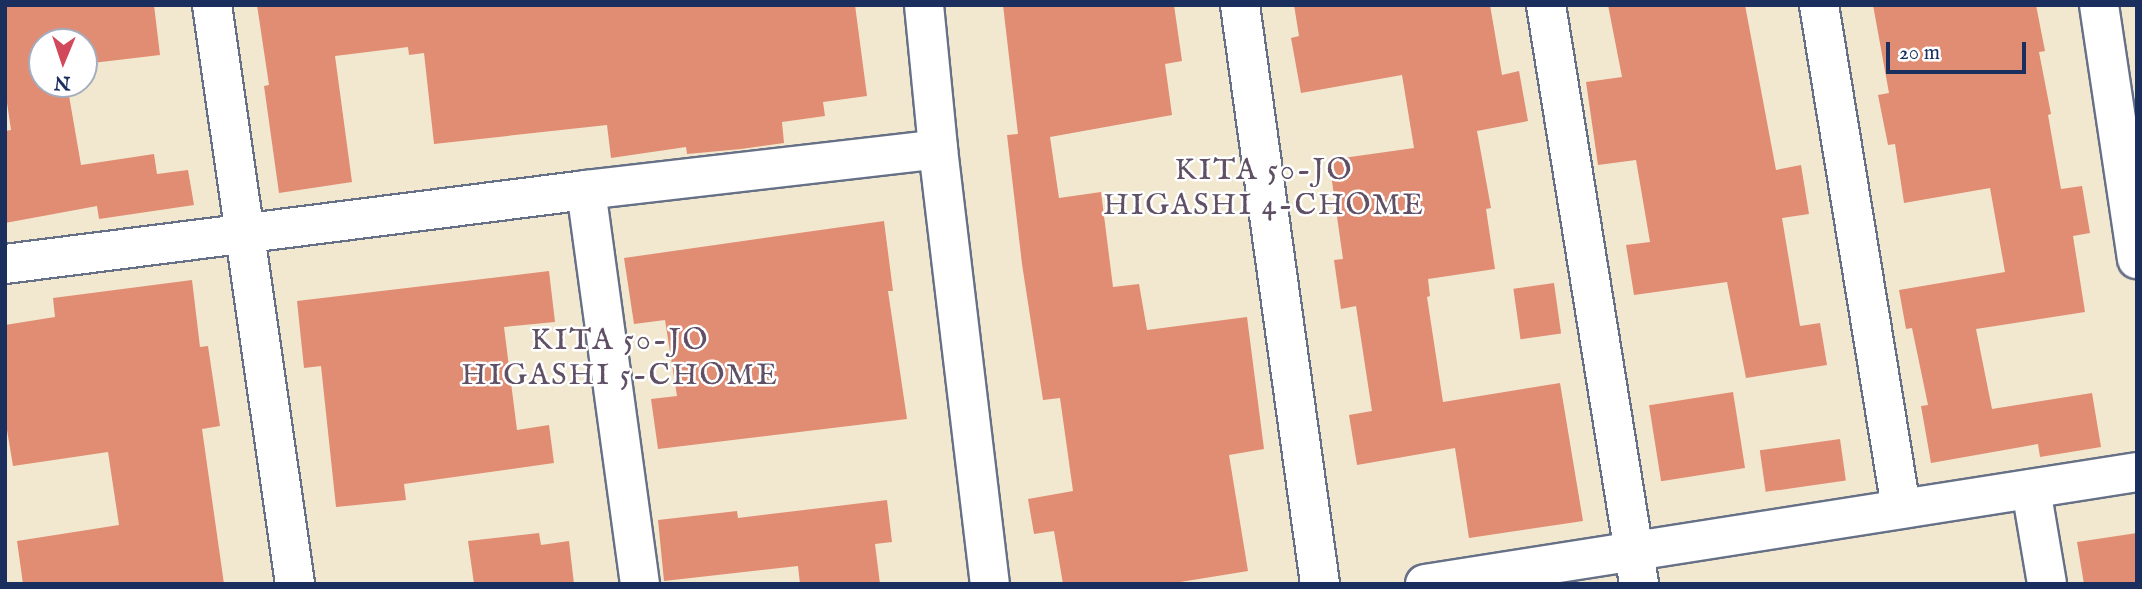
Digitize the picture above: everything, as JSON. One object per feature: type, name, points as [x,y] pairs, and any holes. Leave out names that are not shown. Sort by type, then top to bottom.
[{"type":"street","points":[[212,5],[295,584]]},
{"type":"street","points":[[924,5],[938,149],[990,584]]},
{"type":"street","points":[[1240,5],[1320,584]]},
{"type":"street","points":[[1546,5],[1636,568]]},
{"type":"street","points":[[1819,5],[1901,508]]},
{"type":"street","points":[[2099,5],[2137,259]]},
{"type":"street","points":[[5,264],[586,190],[938,149]]},
{"type":"street","points":[[586,190],[640,584]]},
{"type":"street","points":[[1425,584],[1636,568],[1901,508],[2137,472]]},
{"type":"street","points":[[2031,489],[2048,584]]},
{"type":"building","points":[[5,5],[154,5],[160,55],[98,62],[98,28],[28,28],[28,98],[69,98],[81,165],[154,154],[157,174],[188,170],[194,205],[99,219],[97,206],[5,223],[5,131],[11,130],[5,89]]},
{"type":"building","points":[[257,5],[855,5],[867,96],[823,102],[825,116],[782,122],[784,143],[687,154],[686,147],[611,158],[607,125],[434,144],[424,53],[409,55],[408,47],[335,56],[352,182],[279,193],[264,86],[269,85]]},
{"type":"building","points":[[1003,5],[1174,5],[1182,61],[1165,64],[1172,115],[1050,137],[1059,198],[1101,192],[1113,287],[1139,284],[1147,330],[1247,317],[1264,449],[1229,455],[1248,571],[1168,584],[1063,584],[1054,531],[1034,534],[1028,499],[1073,491],[1060,398],[1043,400],[1022,264],[1007,135],[1018,134]]},
{"type":"building","points":[[1294,5],[1490,5],[1502,75],[1519,71],[1528,121],[1477,131],[1491,208],[1486,209],[1495,269],[1428,279],[1430,296],[1427,297],[1443,402],[1560,383],[1583,521],[1469,538],[1455,448],[1357,465],[1349,415],[1372,411],[1356,306],[1341,309],[1334,260],[1343,259],[1329,160],[1414,148],[1402,75],[1301,93],[1291,38],[1299,36]]},
{"type":"building","points":[[1608,5],[1745,5],[1776,170],[1801,165],[1809,214],[1782,218],[1800,326],[1820,323],[1827,365],[1746,378],[1727,282],[1634,295],[1626,245],[1650,242],[1636,160],[1598,165],[1586,82],[1622,77]]},
{"type":"building","points":[[1873,5],[2036,5],[2045,51],[2039,52],[2061,189],[2082,186],[2090,233],[2073,236],[2085,312],[1976,329],[1992,409],[2092,393],[2101,447],[2040,457],[2038,444],[1931,463],[1921,406],[1928,405],[1912,328],[1906,329],[1899,290],[2005,272],[1990,188],[1904,203],[1895,144],[1888,145],[1878,95],[1889,93]]},
{"type":"building","points":[[884,221],[893,291],[888,291],[907,419],[658,449],[651,399],[677,396],[665,320],[634,324],[624,258]]},
{"type":"building","points":[[549,271],[555,322],[504,327],[517,430],[549,425],[554,463],[404,484],[406,500],[336,507],[321,366],[304,368],[297,301]]},
{"type":"building","points":[[192,280],[200,347],[208,346],[220,426],[202,429],[224,584],[23,584],[17,541],[119,525],[108,452],[13,466],[5,418],[5,325],[55,317],[53,298]]},
{"type":"building","points":[[1554,283],[1561,334],[1520,339],[1513,289]]},
{"type":"building","points":[[1733,392],[1745,468],[1661,481],[1649,405]]},
{"type":"building","points":[[1840,439],[1846,481],[1766,492],[1760,450]]},
{"type":"building","points":[[887,500],[892,542],[875,544],[880,584],[800,584],[798,566],[664,581],[658,520],[737,511],[738,518]]},
{"type":"building","points":[[539,533],[541,545],[569,541],[574,584],[474,584],[468,541]]},
{"type":"building","points":[[2137,533],[2137,584],[2084,584],[2077,542]]},
{"type":"district","name":"KITA 50-JO HIGASHI 4-CHOME","points":[[1264,188]]},
{"type":"district","name":"KITA 50-JO HIGASHI 5-CHOME","points":[[620,358]]}]
